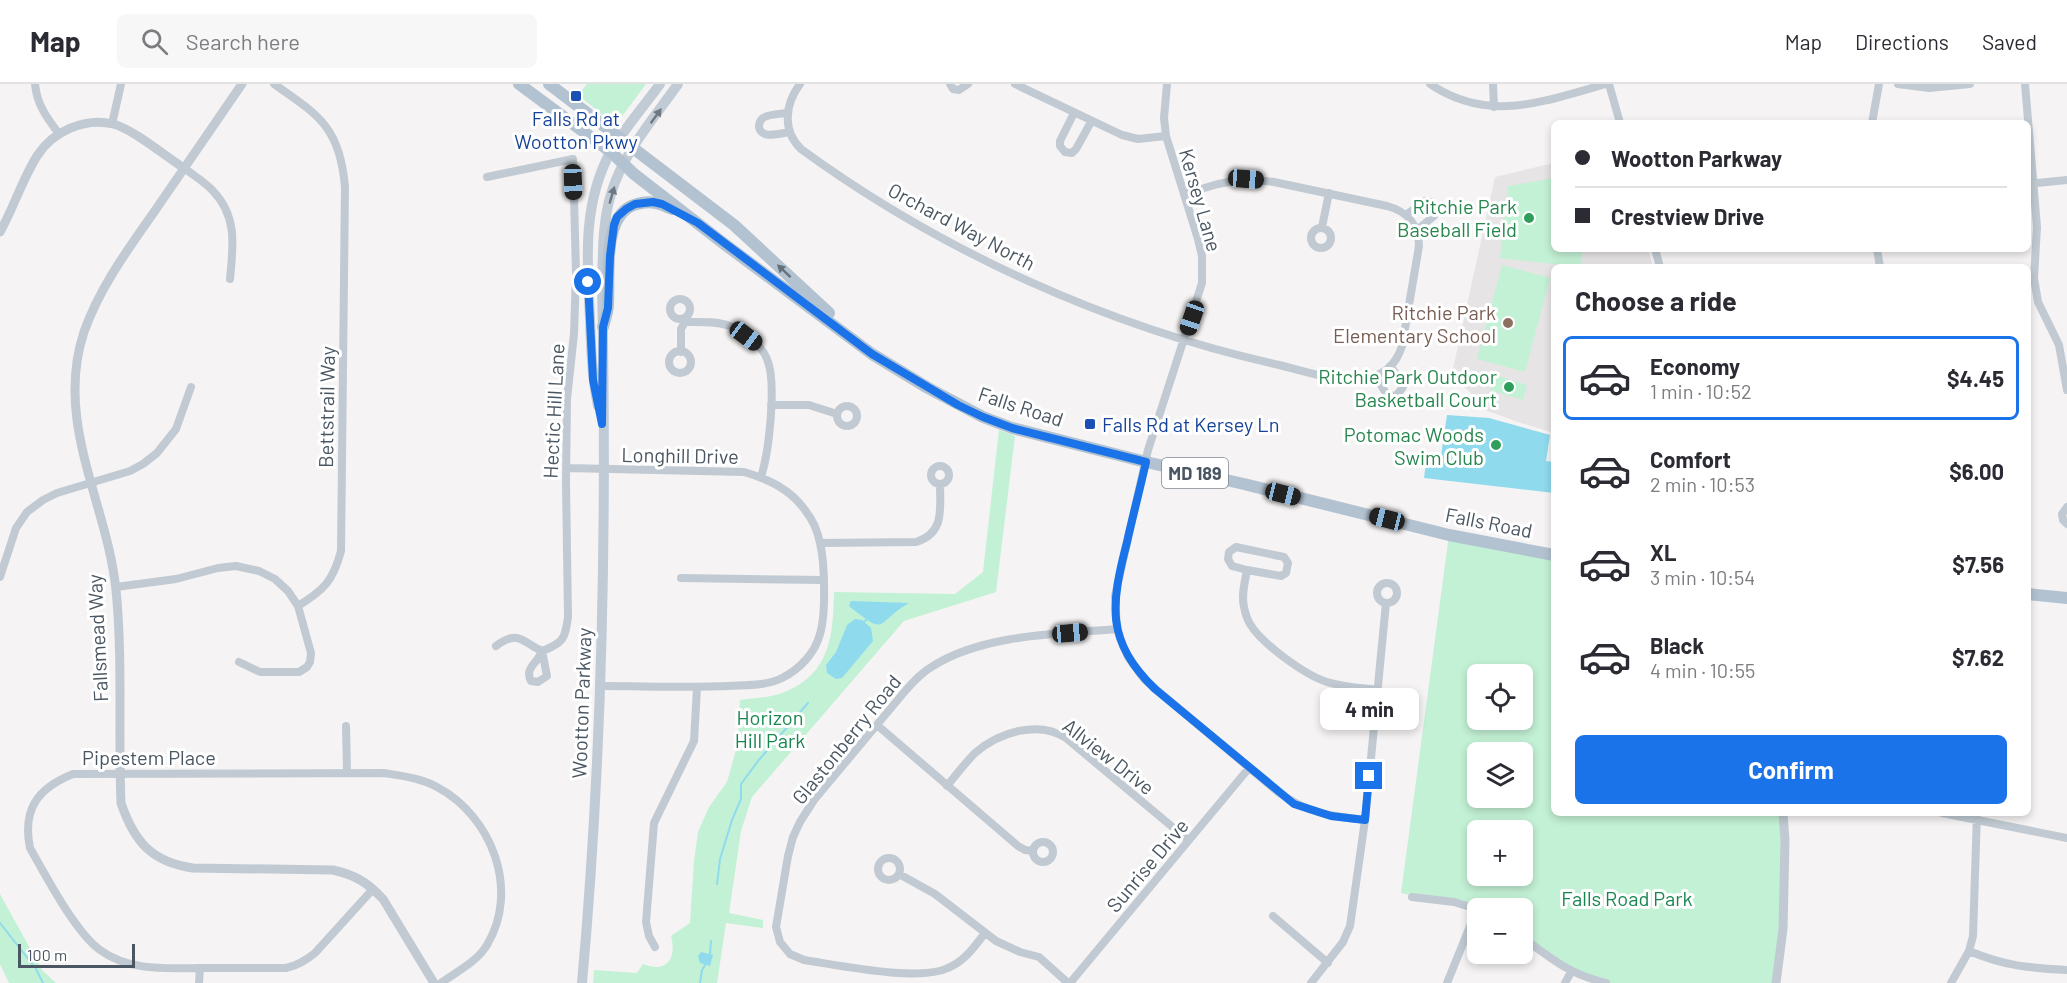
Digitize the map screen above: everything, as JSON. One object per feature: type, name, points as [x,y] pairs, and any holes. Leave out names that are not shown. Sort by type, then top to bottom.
[{"type":"main road","name":"Falls Road","points":[[519,84],[611,152],[624,165],[698,223],[872,354],[928,388],[983,417],[1012,428],[1146,462],[1449,535],[1551,554]]},
{"type":"main road","name":"Falls Road","points":[[549,84],[734,225],[872,354]]},
{"type":"main road","name":"Wootton Parkway","points":[[602,424],[593,380],[587,256],[589,224],[596,189],[611,152],[660,84]]},
{"type":"main road","name":"Wootton Parkway","points":[[582,983],[601,686],[604,239],[611,194],[624,165],[633,148],[678,84]]},
{"type":"main road","points":[[603,327],[608,308],[612,232],[617,217],[635,204],[653,202],[662,204],[698,223]]},
{"type":"main road","points":[[2031,594],[2067,598]]},
{"type":"street","points":[[35,84],[36,96],[43,114],[59,134]]},
{"type":"street","points":[[112,124],[121,84]]},
{"type":"street","name":"Fallsmead Way","points":[[242,84],[111,274],[83,334],[76,372],[79,441],[108,546],[116,587],[119,636],[121,803],[128,825],[135,837],[153,854],[178,866],[333,870],[352,874],[373,888],[383,899],[434,983]]},
{"type":"street","name":"Bettstrail Way","points":[[274,84],[314,112],[334,138],[343,160],[345,187],[341,551],[336,569],[326,587],[298,606]]},
{"type":"street","points":[[790,132],[768,135],[761,132],[760,122],[763,118],[787,113],[792,96],[800,84]]},
{"type":"street","points":[[950,84],[953,89],[959,90],[968,84]]},
{"type":"street","points":[[1015,84],[1091,122],[1131,138],[1147,139],[1166,136]]},
{"type":"street","name":"Kersey Lane","points":[[1167,84],[1166,136],[1198,239],[1202,268],[1199,297],[1148,450],[1117,579],[1114,611],[1117,629],[1128,657],[1145,680],[1294,804],[1331,816],[1365,820]]},
{"type":"street","points":[[1430,84],[1468,103],[1494,107],[1522,106],[1608,84],[1619,120]]},
{"type":"street","points":[[1493,84],[1494,107]]},
{"type":"street","points":[[1873,120],[1879,84]]},
{"type":"street","points":[[1898,84],[1929,88],[1970,84]]},
{"type":"street","points":[[2025,84],[2027,120]]},
{"type":"street","name":"Orchard Way North","points":[[787,113],[790,132],[795,144],[815,160],[876,200],[937,235],[1065,297],[1185,340],[1246,357],[1335,377],[1359,380],[1376,377]]},
{"type":"street","points":[[1074,113],[1060,141],[1060,146],[1065,152],[1072,153],[1076,149],[1091,122]]},
{"type":"street","points":[[0,230],[37,156],[46,145],[68,128],[84,123],[112,124],[126,130],[213,190],[228,214],[234,240],[230,279]]},
{"type":"street","name":"Hectic Hill Lane","points":[[487,177],[573,159],[576,273],[574,334],[567,399],[568,616],[565,637],[555,647],[542,651],[519,637],[511,637],[496,646]]},
{"type":"street","points":[[1184,194],[1246,179],[1274,182],[1387,206],[1406,214],[1417,230],[1419,239],[1402,346],[1396,360],[1376,377],[1387,395],[1396,396],[1403,387],[1403,383],[1390,366]]},
{"type":"street","points":[[2067,180],[2031,183],[2037,227],[2034,278],[2038,302],[2059,345],[2067,390]]},
{"type":"street","points":[[1322,227],[1329,194]]},
{"type":"street","points":[[1406,214],[1425,201],[1431,202],[1436,209],[1434,216],[1417,230]]},
{"type":"street","points":[[681,351],[681,329],[684,320],[727,324],[734,327],[763,351],[770,366],[771,405],[769,447],[761,477]]},
{"type":"street","points":[[0,577],[16,528],[27,512],[50,497],[130,471],[157,453],[176,429],[191,387]]},
{"type":"street","points":[[771,405],[809,405],[837,414]]},
{"type":"street","name":"Longhill Drive","points":[[567,468],[730,471],[761,477],[782,487],[798,502],[806,511],[820,543],[823,620],[820,636],[811,654],[798,669],[781,679],[764,685],[697,688],[601,686]]},
{"type":"street","points":[[820,543],[916,542],[924,539],[936,529],[940,518],[940,483]]},
{"type":"street","points":[[2067,507],[2062,514],[2067,524]]},
{"type":"street","points":[[1232,548],[1284,557],[1288,566],[1286,573],[1278,577],[1247,570],[1232,566],[1229,562],[1228,555],[1232,548]]},
{"type":"street","points":[[116,587],[176,579],[218,568],[236,566],[260,571],[275,579],[288,591],[298,606],[311,654],[307,667],[299,672],[260,672],[239,662]]},
{"type":"street","points":[[1247,570],[1242,592],[1243,605],[1250,623],[1258,633],[1291,662],[1315,677],[1336,684],[1378,690]]},
{"type":"street","points":[[681,578],[823,580]]},
{"type":"street","points":[[1311,983],[1343,942],[1350,926],[1365,820],[1386,603]]},
{"type":"street","name":"Glastonberry Road","points":[[985,933],[969,954],[947,969],[932,973],[911,974],[804,960],[790,954],[780,942],[776,927],[788,856],[800,822],[814,800],[877,724],[920,675],[934,664],[991,643],[1016,638],[1117,629]]},
{"type":"street","points":[[655,947],[649,936],[646,922],[652,833],[662,806],[694,741],[697,688]]},
{"type":"street","points":[[877,724],[1018,846],[1033,851]]},
{"type":"street","points":[[346,726],[347,773]]},
{"type":"street","name":"Allview Drive","points":[[947,786],[975,753],[995,740],[1025,730],[1037,728],[1048,730],[1066,738],[1188,840]]},
{"type":"street","name":"Sunrise Drive","points":[[1069,983],[1249,768]]},
{"type":"street","name":"Pipestem Place","points":[[373,888],[315,953],[295,966],[286,968],[157,969],[134,965],[99,950],[81,930],[30,848],[27,832],[32,807],[41,793],[54,782],[73,774],[119,772],[384,773],[437,786],[461,803],[476,820],[493,848],[502,892],[495,929],[487,947],[477,958],[441,983]]},
{"type":"street","points":[[1776,983],[1784,918],[1783,816]]},
{"type":"street","points":[[1951,983],[1970,951],[1974,923],[1977,817],[2067,838]]},
{"type":"street","points":[[899,874],[935,894],[996,941],[1020,952],[1039,957],[1069,983]]},
{"type":"street","points":[[1412,897],[1467,906]]},
{"type":"street","points":[[1273,916],[1328,963]]},
{"type":"street","points":[[1447,983],[1467,935]]},
{"type":"street","points":[[1533,945],[1571,972],[1606,983]]},
{"type":"street","points":[[1970,951],[1991,960],[2018,967],[2067,970]]},
{"type":"street","points":[[199,983],[200,968]]},
{"type":"street","points":[[1565,983],[1571,972]]},
{"type":"shaded area","name":"Ritchie Park Elementary School","points":[[1551,164],[1551,252],[1649,252],[1652,264],[1551,264],[1551,432],[1485,410],[1469,391],[1451,378],[1495,177]]},
{"type":"green space","points":[[587,84],[646,84],[623,115],[614,119],[604,116],[578,95]]},
{"type":"green space","name":"Ritchie Park Baseball Field","points":[[1551,179],[1551,252],[1582,252],[1580,264],[1553,264],[1500,258],[1508,186]]},
{"type":"green space","points":[[1502,265],[1550,278],[1525,372],[1477,359]]},
{"type":"green space","name":"Ritchie Park Outdoor Basketball Court","points":[[1495,375],[1527,385],[1523,400],[1490,390]]},
{"type":"green space","name":"Horizon Hill Park","points":[[999,430],[1015,436],[996,592],[904,621],[752,797],[741,831],[729,913],[763,920],[763,928],[726,923],[717,983],[593,983],[594,970],[637,973],[643,964],[658,967],[668,962],[673,951],[671,936],[690,923],[698,832],[709,807],[727,782],[738,743],[740,700],[777,695],[798,685],[810,676],[826,653],[830,639],[834,592],[955,594],[983,572]]},
{"type":"green space","name":"Falls Road Park","points":[[1449,535],[1551,554],[1551,816],[1783,816],[1776,983],[1606,983],[1590,979],[1533,943],[1533,898],[1467,898],[1467,907],[1401,893]]},
{"type":"green space","points":[[0,894],[42,970],[56,983],[9,983],[0,964]]},
{"type":"water","name":"Potomac Woods Swim Club","points":[[1447,415],[1489,418],[1550,435],[1546,461],[1551,462],[1551,493],[1424,478],[1427,455],[1441,456]]},
{"type":"water","points":[[851,601],[909,603],[881,624],[876,624],[849,606]]},
{"type":"water","points":[[855,619],[862,620],[871,628],[873,641],[842,678],[836,679],[827,673],[826,665],[836,652],[847,625]]},
{"type":"water","points":[[701,952],[713,955],[710,966],[700,963],[698,956]]},
{"type":"waterway","points":[[717,884],[720,859],[741,799],[741,784],[808,703]]},
{"type":"waterway","points":[[0,923],[36,969],[43,983]]},
{"type":"waterway","points":[[710,954],[711,941]]},
{"type":"waterway","points":[[700,983],[705,965]]},
{"type":"place","name":"Falls Rd at Wootton Pkwy","points":[[576,96]]},
{"type":"place","name":"Ritchie Park Baseball Field","points":[[1529,218]]},
{"type":"place","name":"Ritchie Park Elementary School","points":[[1508,323]]},
{"type":"place","name":"Ritchie Park Outdoor Basketball Court","points":[[1509,387]]},
{"type":"place","name":"Falls Rd at Kersey Ln","points":[[1090,424]]},
{"type":"place","name":"Potomac Woods Swim Club","points":[[1496,445]]},
{"type":"route","points":[[588,282],[593,380],[602,424],[603,327],[608,308],[611,240],[614,225],[617,217],[626,209],[635,204],[653,202],[662,204],[698,223],[872,354],[958,405],[1012,428],[1146,462],[1117,579],[1114,611],[1122,643],[1136,669],[1155,689],[1294,804],[1331,816],[1365,820],[1369,776]]}]
